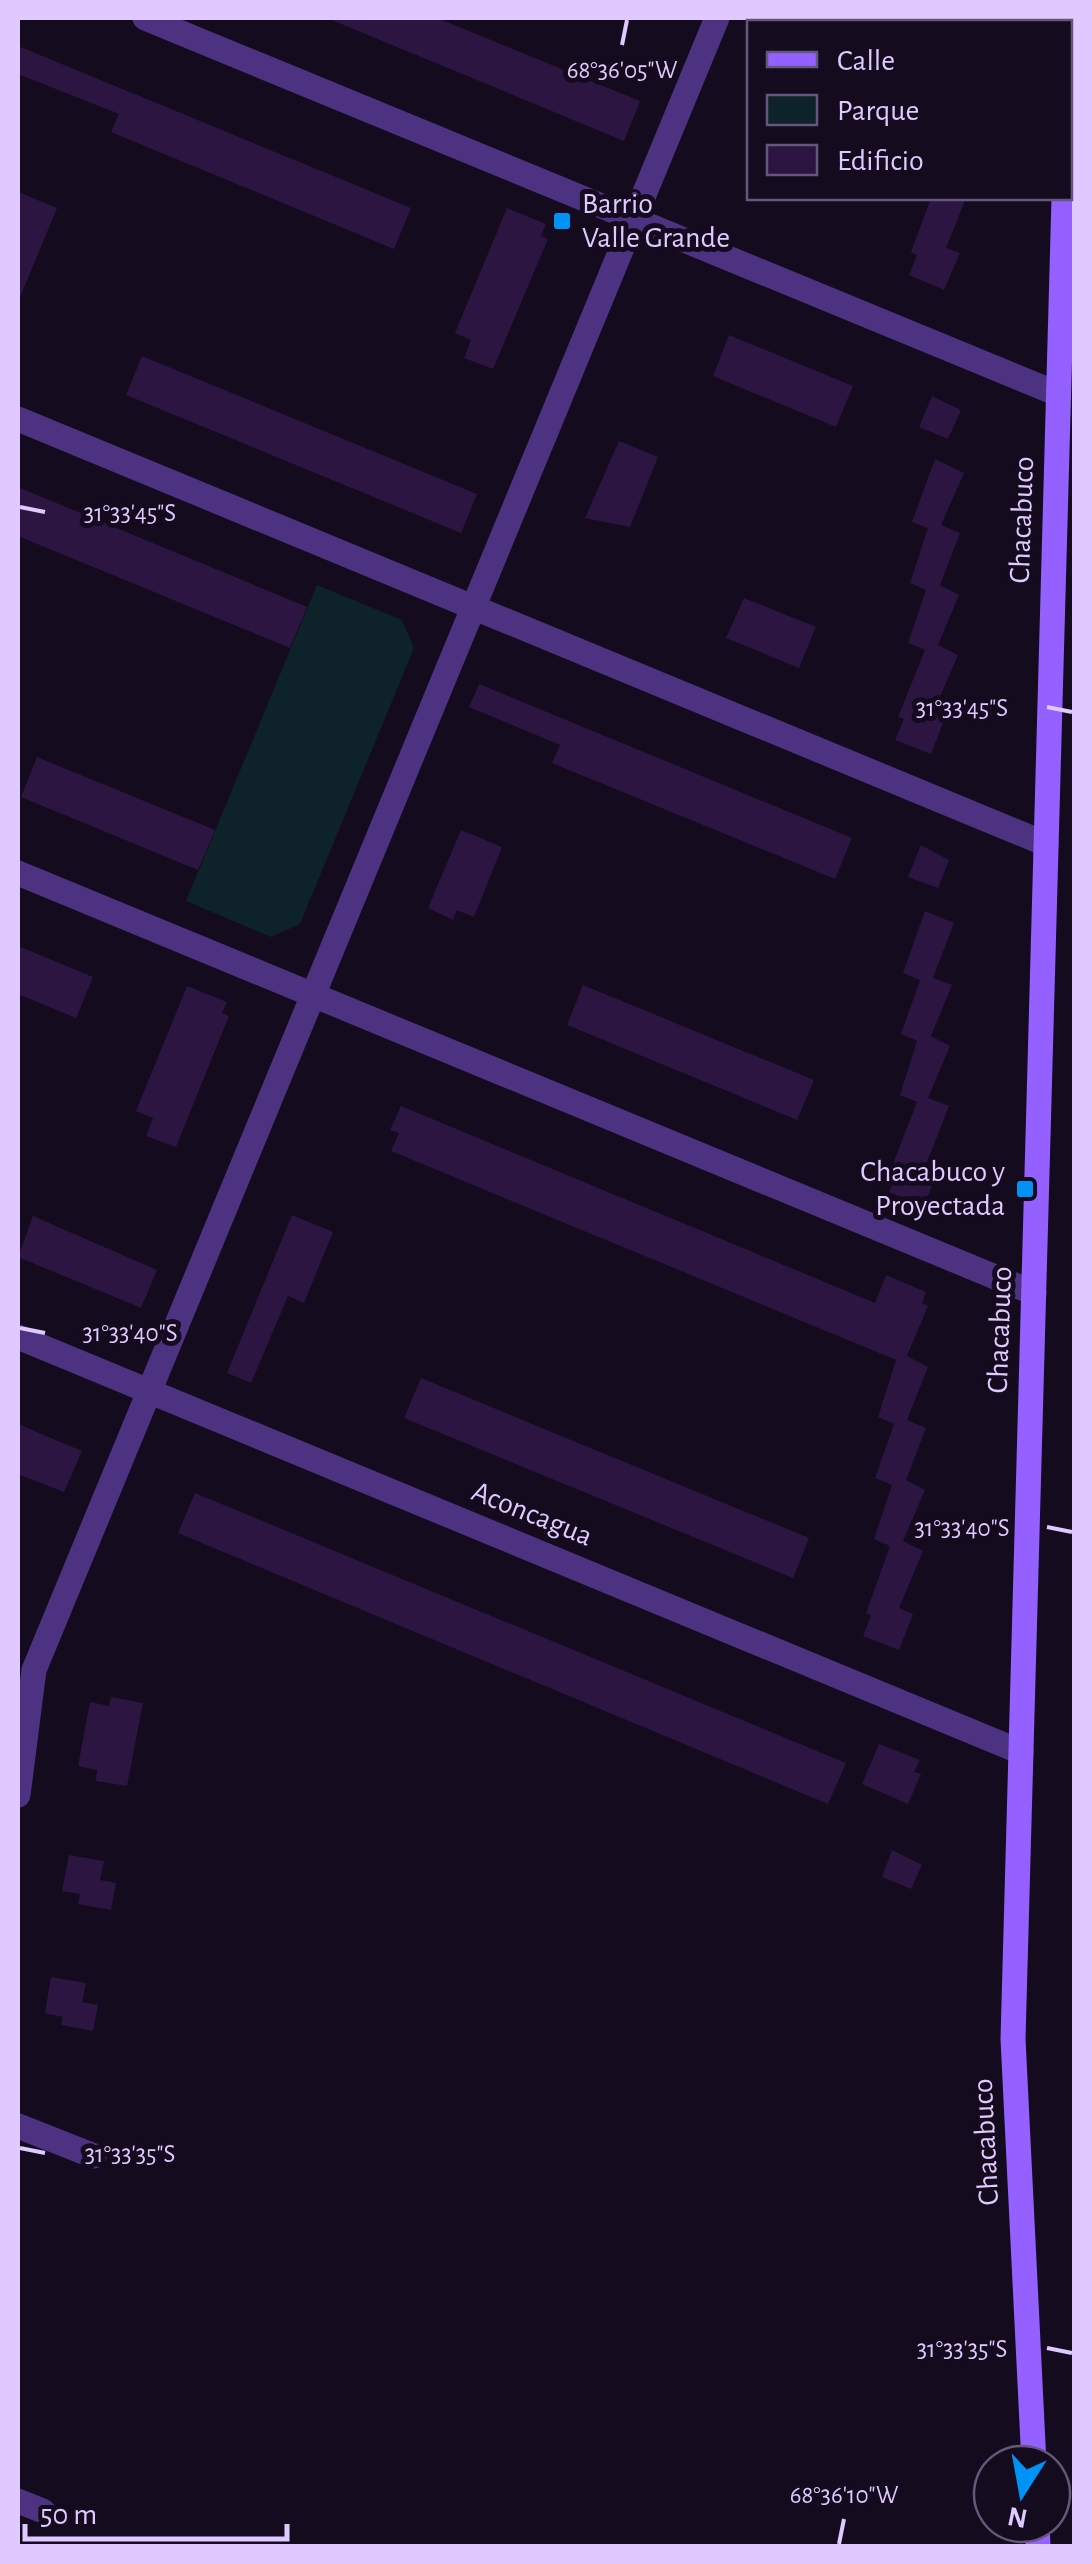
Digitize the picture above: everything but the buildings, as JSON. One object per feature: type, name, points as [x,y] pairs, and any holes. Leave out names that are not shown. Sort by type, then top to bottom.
[{"type":"street","points":[[145,18],[1058,394]]},
{"type":"street","points":[[18,1795],[20,1754],[34,1670],[717,18]]},
{"type":"street","name":"Chacabuco","points":[[1033,2444],[1013,2039],[1064,200]]},
{"type":"street","points":[[18,418],[1046,844]]},
{"type":"street","points":[[18,873],[1034,1293]]},
{"type":"street","name":"Aconcagua","points":[[18,1336],[1021,1752]]},
{"type":"street","points":[[18,2126],[94,2156]]},
{"type":"street","points":[[18,2501],[43,2512]]},
{"type":"green space","points":[[317,585],[402,620],[414,648],[300,924],[271,937],[186,901]]},
{"type":"place","name":"Barrio Valle Grande","points":[[562,221]]},
{"type":"place","name":"Chacabuco y Proyectada","points":[[1025,1189]]}]
